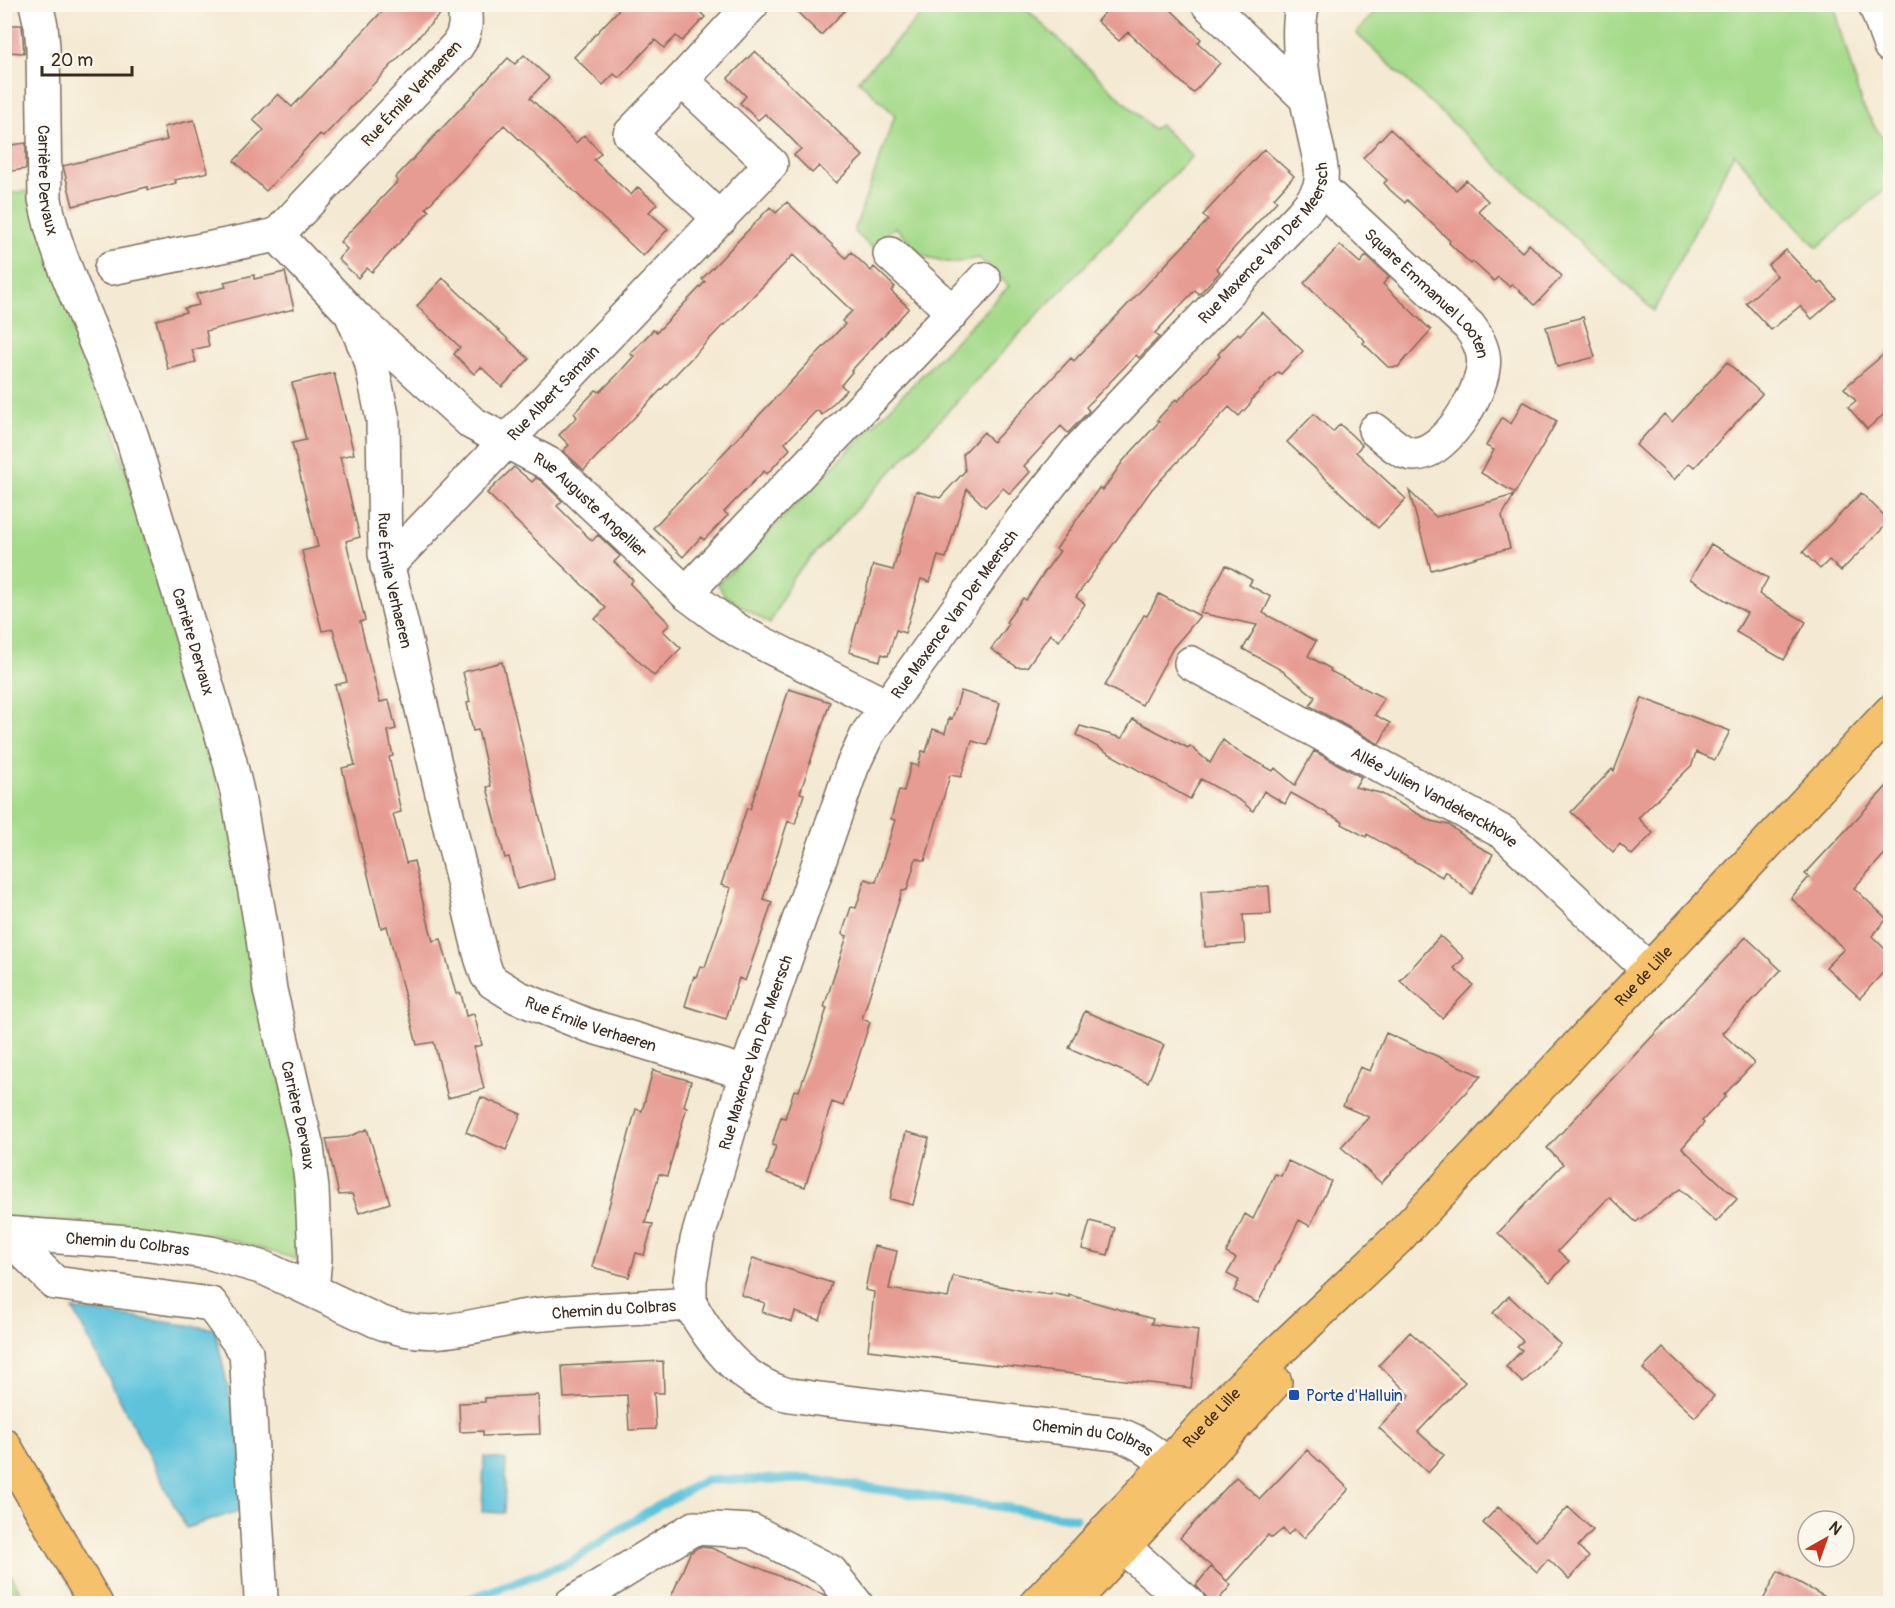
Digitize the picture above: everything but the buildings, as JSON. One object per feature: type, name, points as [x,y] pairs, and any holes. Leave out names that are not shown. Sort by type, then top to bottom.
[{"type":"main road","name":"Rue de Lille","points":[[1036,1604],[1114,1539],[1176,1472],[1243,1384],[1397,1239],[1890,712]]},
{"type":"main road","points":[[4,1445],[96,1604]]},
{"type":"main road","points":[[4,1467],[72,1604]]},
{"type":"main road","name":"Rue de Lille","points":[[1071,1604],[1114,1539]]},
{"type":"street","name":"Carrière Dervaux","points":[[36,4],[42,26],[45,199],[49,218],[64,267],[132,437],[230,762],[247,842],[270,990],[307,1147],[312,1189],[315,1258],[312,1290]]},
{"type":"street","name":"Rue Émile Verhaeren","points":[[464,4],[465,31],[457,46],[277,235],[351,313],[371,361],[383,420],[383,528],[387,566],[481,957],[488,975],[493,982],[517,997],[574,1021],[746,1073]]},
{"type":"street","points":[[720,219],[630,134],[752,4]]},
{"type":"street","points":[[1208,4],[1306,98]]},
{"type":"street","name":"Rue Maxence Van Der Meersch","points":[[690,1304],[690,1280],[697,1240],[746,1073],[852,766],[868,733],[1022,520],[1079,449],[1312,202],[1320,187],[1321,171],[1306,98],[1299,35],[1303,4]]},
{"type":"street","points":[[1875,4],[1890,46]]},
{"type":"street","name":"Rue Albert Samain","points":[[387,566],[771,164],[682,80]]},
{"type":"street","name":"Square Emmanuel Looten","points":[[1320,187],[1469,326],[1478,337],[1483,352],[1484,368],[1477,390],[1461,418],[1442,441],[1426,451],[1413,454],[1398,448],[1376,430]]},
{"type":"street","points":[[111,268],[277,235]]},
{"type":"street","points":[[890,254],[952,312]]},
{"type":"street","points":[[686,593],[984,279]]},
{"type":"street","name":"Rue Auguste Angellier","points":[[351,313],[472,423],[551,465],[686,593],[719,618],[742,633],[887,706]]},
{"type":"street","name":"Allée Julien Vandekerckhove","points":[[1191,663],[1504,833],[1649,970]]},
{"type":"street","name":"Chemin du Colbras","points":[[5,1233],[143,1243],[211,1253],[264,1268],[393,1328],[427,1332],[466,1329],[535,1315],[690,1304],[718,1347],[739,1369],[761,1384],[783,1393],[1117,1434],[1130,1438],[1145,1447],[1176,1472]]},
{"type":"street","points":[[5,1233],[55,1283],[211,1304],[246,1352],[261,1598]]},
{"type":"street","points":[[571,1604],[694,1528],[752,1531],[830,1571],[856,1604]]},
{"type":"street","points":[[1114,1539],[1189,1604]]},
{"type":"green space","points":[[1383,4],[1834,5],[1861,103],[1890,148],[1890,185],[1817,248],[1734,153],[1654,311],[1356,33]]},
{"type":"green space","points":[[931,5],[1022,5],[1153,129],[1160,125],[1192,156],[1039,313],[793,577],[770,624],[724,595],[718,584],[1009,286],[979,258],[951,263],[923,256],[895,227],[872,248],[854,231],[895,115],[858,80]]},
{"type":"green space","points":[[28,191],[104,396],[229,822],[289,1117],[300,1260],[214,1235],[51,1220],[5,1220],[4,194]]},
{"type":"green space","points":[[5,1564],[26,1603],[5,1603]]},
{"type":"water","points":[[73,1309],[215,1329],[254,1506],[186,1528]]},
{"type":"water","points":[[484,1457],[506,1460],[504,1513],[482,1512]]},
{"type":"waterway","points":[[450,1604],[467,1600],[570,1562],[647,1512],[706,1480],[809,1479],[1076,1518]]},
{"type":"place","name":"Porte d'Halluin","points":[[1294,1395]]}]
